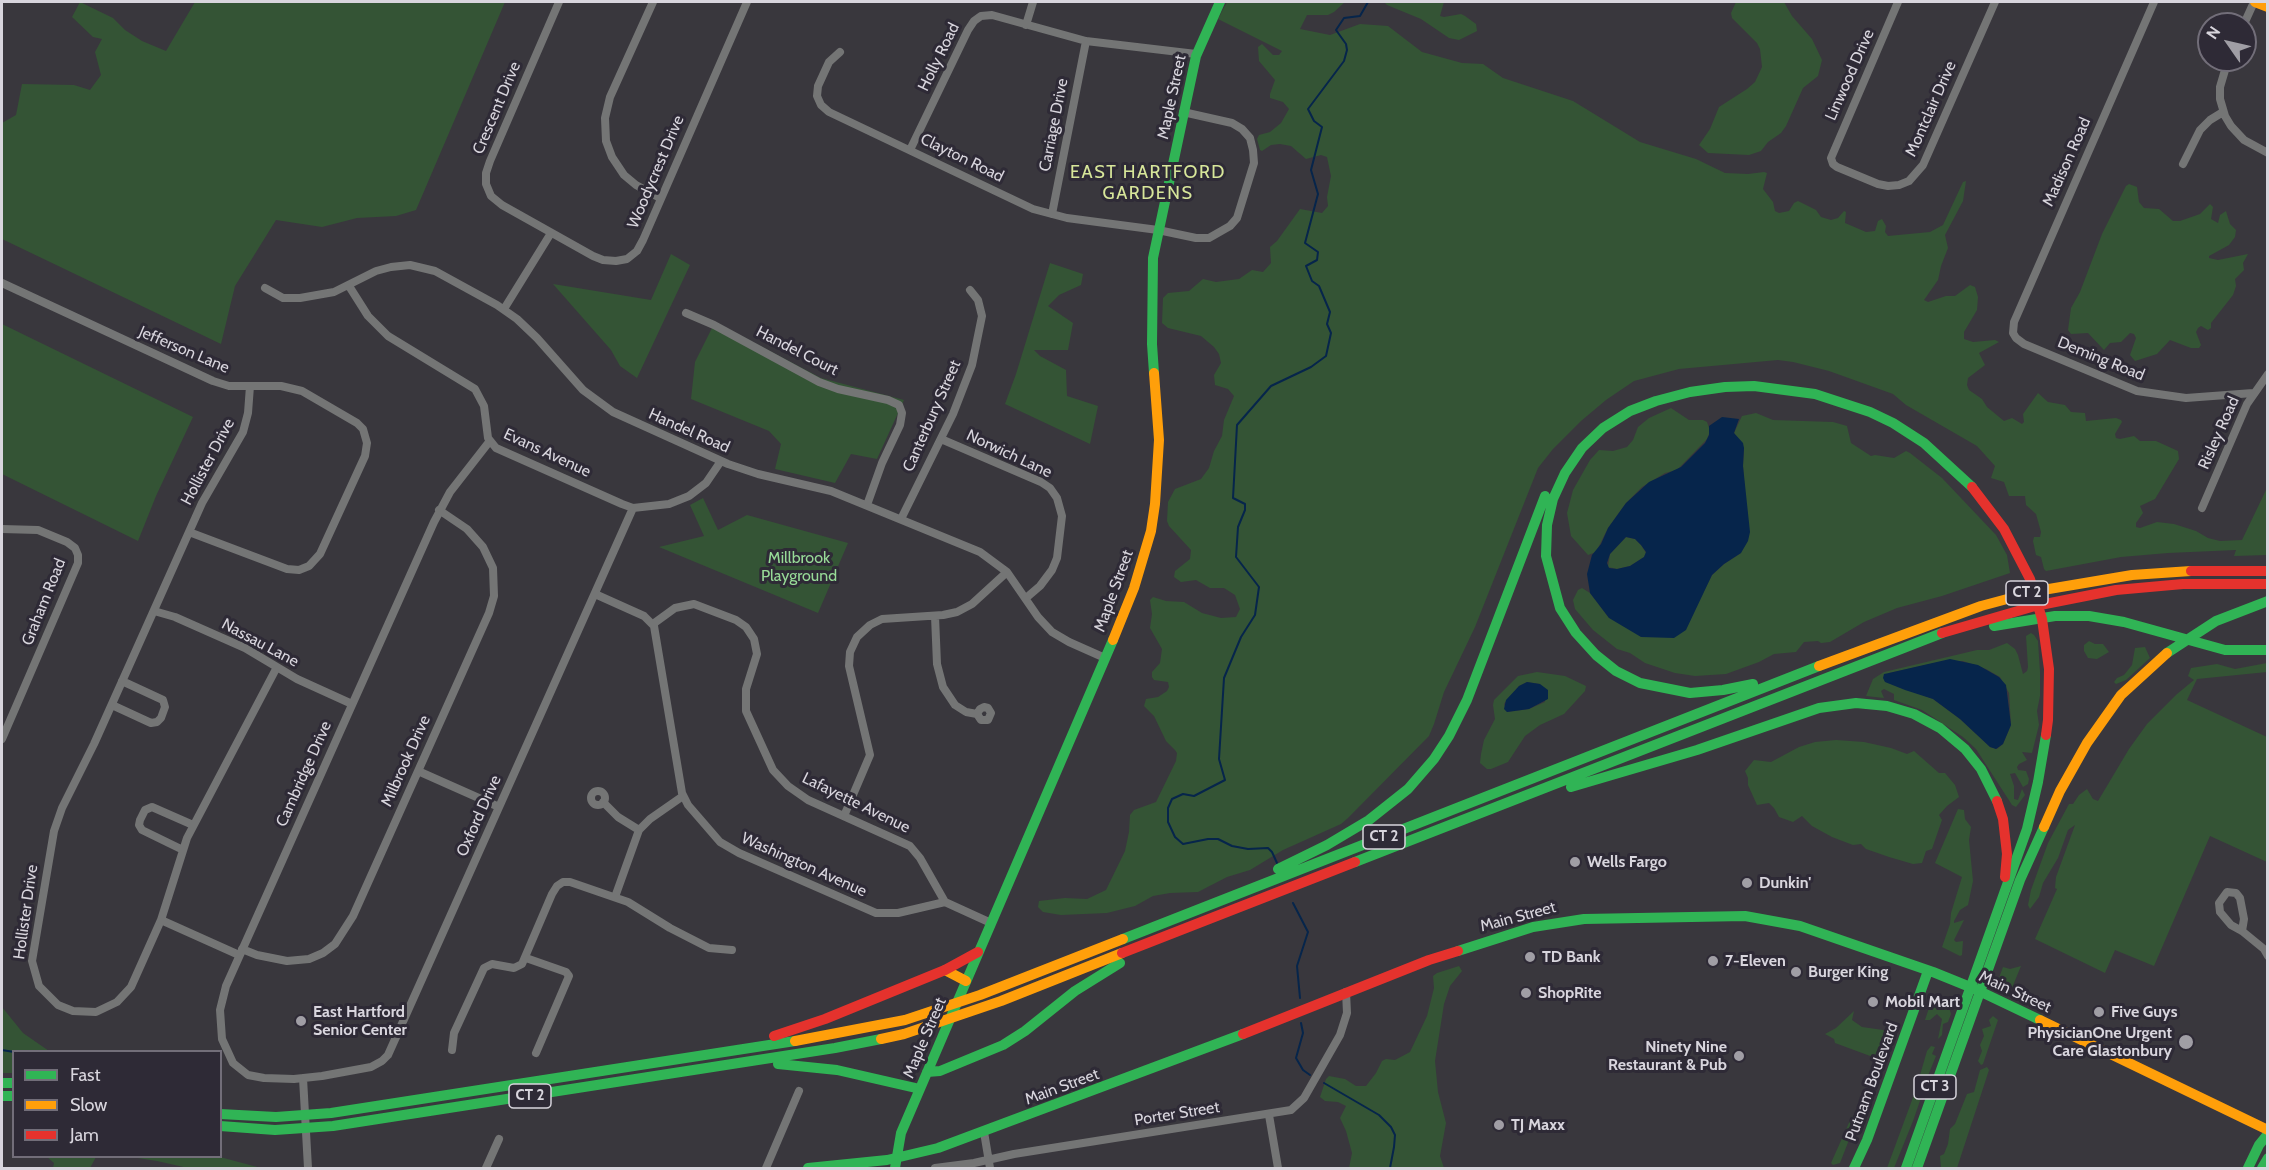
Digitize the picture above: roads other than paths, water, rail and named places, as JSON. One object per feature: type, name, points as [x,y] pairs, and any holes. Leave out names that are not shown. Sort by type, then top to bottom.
[{"type":"main road","name":"Maple Street","points":[[896,1163],[899,1139],[1105,658],[1137,580],[1151,531],[1155,507],[1159,431],[1152,363],[1152,258],[1196,54],[1220,2]]},
{"type":"main road","points":[[2254,2],[2268,7]]},
{"type":"main road","points":[[1211,905],[1230,891],[1311,853],[1361,826],[1400,796],[1428,767],[1449,736],[1467,700],[1544,498],[1559,467],[1579,439],[1615,410],[1641,398],[1694,383],[1757,378],[1816,386],[1875,405],[1926,434],[1964,467],[2005,515],[2046,606],[2057,685],[2052,748],[2042,799],[2020,880]]},
{"type":"main road","points":[[1800,674],[1776,677],[1723,690],[1699,693],[1675,691],[1646,685],[1622,674],[1600,659],[1580,639],[1564,615],[1552,587],[1547,562],[1546,533],[1551,504],[1564,473],[1582,448],[1599,431],[1622,415],[1642,406],[1677,395],[1710,389],[1739,386],[1775,387],[1809,392],[1839,400],[1893,423],[1924,443],[1951,465],[1990,508],[2025,559]]},
{"type":"main road","name":"CT 2","points":[[222,1114],[262,1117],[314,1115],[872,1028],[943,1009],[967,1000],[1938,621],[2037,591],[2150,573],[2268,571]]},
{"type":"main road","name":"CT 2","points":[[222,1126],[258,1130],[315,1128],[873,1041],[936,1025],[1903,647],[2013,611],[2099,593],[2183,584],[2268,584]]},
{"type":"main road","points":[[2020,880],[2060,790],[2095,730],[2132,683],[2193,634],[2233,613],[2268,601]]},
{"type":"main road","points":[[1903,647],[2013,622],[2055,616],[2077,616],[2124,622],[2225,650],[2268,650]]},
{"type":"main road","points":[[1996,917],[2021,848],[2041,766],[2049,698],[2050,639]]},
{"type":"main road","points":[[1507,803],[1529,800],[1682,754],[1819,708],[1856,703],[1893,708],[1923,718],[1952,737],[1976,762],[1993,789],[2003,819],[2007,854],[1996,917]]},
{"type":"main road","name":"CT 3","points":[[1906,1168],[2020,880]]},
{"type":"main road","name":"Main Street","points":[[808,1168],[896,1163],[1184,1057],[1429,960],[1553,922],[1584,919],[1731,916],[1773,920],[1806,928],[1928,970],[1989,996],[2268,1132]]},
{"type":"main road","name":"CT 3","points":[[1982,972],[1996,917]]},
{"type":"main road","points":[[927,1072],[940,1071],[1003,1045],[1090,981],[1127,959],[1164,943],[1180,931]]},
{"type":"main road","points":[[713,1054],[813,1024],[945,970],[978,952]]},
{"type":"main road","points":[[945,970],[966,981]]},
{"type":"main road","name":"Putnam Boulevard","points":[[1854,1168],[1870,1133],[1928,970]]},
{"type":"main road","name":"CT 3","points":[[1917,1168],[1969,1008]]},
{"type":"main road","points":[[745,1062],[820,1067],[902,1083],[920,1089]]},
{"type":"main road","points":[[2248,1168],[2268,1132]]},
{"type":"main road","points":[[2262,1168],[2268,1158]]},
{"type":"street","name":"Crescent Drive","points":[[551,233],[492,196],[486,184],[486,172],[559,2]]},
{"type":"street","points":[[653,2],[610,98],[605,118],[606,141],[612,157],[624,175],[660,198]]},
{"type":"street","name":"Woodycrest Drive","points":[[551,233],[603,260],[627,259],[637,251],[747,2]]},
{"type":"street","points":[[1026,25],[1033,2]]},
{"type":"street","name":"Linwood Drive","points":[[1831,161],[1831,155],[1898,2]]},
{"type":"street","name":"Montclair Drive","points":[[1831,161],[1837,167],[1883,186],[1904,183],[1917,174],[1995,2]]},
{"type":"street","name":"Madison Road","points":[[2014,336],[2014,322],[2154,2]]},
{"type":"street","name":"Holly Road","points":[[910,150],[968,30],[981,16],[992,15],[1086,41],[1196,54]]},
{"type":"street","name":"Carriage Drive","points":[[1052,214],[1086,41]]},
{"type":"street","name":"Clayton Road","points":[[840,52],[829,62],[818,86],[817,96],[821,105],[829,112],[1016,202],[1052,214],[1196,238],[1209,238],[1230,226],[1237,218],[1254,163],[1250,138],[1232,123],[1183,112]]},
{"type":"street","points":[[2224,72],[2220,87],[2223,112],[2239,136],[2249,144],[2268,153]]},
{"type":"street","points":[[2183,164],[2200,130],[2223,112]]},
{"type":"street","points":[[504,309],[551,233]]},
{"type":"street","name":"Handel Road","points":[[265,288],[280,297],[294,298],[324,295],[388,267],[414,266],[442,274],[504,309],[532,333],[578,385],[600,404],[627,420],[721,462],[758,474],[818,487],[980,552],[1007,572],[1038,617],[1052,632],[1105,658]]},
{"type":"street","name":"Jefferson Lane","points":[[2,283],[213,381],[229,386],[298,389],[357,423],[363,429],[367,438],[365,456],[320,554],[306,567],[295,570],[287,569],[189,532]]},
{"type":"street","name":"Evans Avenue","points":[[349,286],[368,316],[388,336],[475,389],[484,406],[489,442],[496,448],[633,508],[669,504],[689,496],[706,483],[721,462]]},
{"type":"street","name":"Canterbury Street","points":[[901,519],[941,439],[972,365],[982,320],[978,300],[970,290]]},
{"type":"street","name":"Handel Court","points":[[686,313],[819,382],[899,405],[902,413],[900,425],[882,463],[867,505]]},
{"type":"street","name":"Deming Road","points":[[2014,336],[2024,344],[2137,391],[2186,398],[2253,393]]},
{"type":"street","name":"Risley Road","points":[[2202,508],[2242,415],[2253,393],[2268,374]]},
{"type":"street","name":"Hollister Drive","points":[[250,386],[248,413],[243,432],[205,498],[189,532],[112,705],[62,808],[52,838],[32,953],[33,969],[39,986],[55,1003],[69,1010],[91,1012],[110,1007],[131,987],[160,920],[193,825],[277,667]]},
{"type":"street","name":"Norwich Lane","points":[[941,439],[1041,482],[1056,496],[1062,516],[1057,558],[1052,570],[1040,586],[1026,598]]},
{"type":"street","name":"Cambridge Drive","points":[[303,1078],[255,1077],[237,1068],[228,1056],[220,1029],[221,1004],[226,986],[439,510],[455,484],[489,442]]},
{"type":"street","name":"Oxford Drive","points":[[303,1078],[371,1067],[388,1055],[633,508]]},
{"type":"street","name":"Milbrook Drive","points":[[160,920],[240,952],[287,961],[299,961],[320,955],[335,944],[353,916],[489,613],[495,591],[493,568],[483,547],[467,529],[439,510]]},
{"type":"street","name":"Graham Road","points":[[2,529],[38,530],[67,542],[75,548],[78,555],[78,563],[2,739]]},
{"type":"street","points":[[844,816],[870,756],[849,672],[853,646],[862,631],[879,621],[898,617],[935,616],[966,608],[1007,572]]},
{"type":"street","points":[[595,594],[644,616],[653,624]]},
{"type":"street","name":"Lafayette Avenue","points":[[653,624],[675,608],[693,604],[736,620],[746,627],[754,639],[757,654],[746,689],[746,711],[769,763],[779,778],[794,791],[910,846],[920,858],[945,902]]},
{"type":"street","name":"Nassau Lane","points":[[154,611],[175,617],[244,648],[352,704]]},
{"type":"street","points":[[935,616],[938,668],[943,687],[955,705],[966,712],[977,714]]},
{"type":"street","name":"Washington Avenue","points":[[653,624],[657,633],[683,796],[705,827],[724,845],[872,912],[892,914],[945,902]]},
{"type":"street","points":[[112,705],[151,723],[161,718],[165,707],[163,700],[122,681]]},
{"type":"street","points":[[418,771],[499,807]]},
{"type":"street","points":[[615,897],[633,840],[639,830],[683,796]]},
{"type":"street","points":[[603,802],[618,817],[639,830]]},
{"type":"street","points":[[183,849],[145,832],[140,826],[140,820],[145,810],[152,807],[193,825]]},
{"type":"street","points":[[452,1050],[454,1033],[484,967],[494,964],[514,968],[521,965],[552,894],[559,884],[570,882],[632,903],[670,928],[707,947],[732,950]]},
{"type":"street","points":[[945,902],[991,923]]},
{"type":"street","points":[[2242,930],[2264,949],[2268,956]]},
{"type":"street","points":[[526,958],[566,972],[569,976],[536,1053]]},
{"type":"street","name":"Porter Street","points":[[935,1168],[990,1164],[1055,1147],[1269,1116],[1291,1110],[1304,1098],[1343,1030],[1347,1013],[1346,992]]},
{"type":"street","points":[[303,1078],[308,1168]]},
{"type":"street","points":[[766,1168],[799,1091]]},
{"type":"street","points":[[1269,1116],[1278,1168]]},
{"type":"street","points":[[984,1131],[990,1164]]},
{"type":"street","points":[[486,1168],[499,1139]]},
{"type":"water","points":[[1722,417],[1739,419],[1734,433],[1743,443],[1744,448],[1743,466],[1750,532],[1748,541],[1741,553],[1712,575],[1686,630],[1674,638],[1641,637],[1609,618],[1590,593],[1587,574],[1592,555],[1626,503],[1649,482],[1681,467],[1705,443],[1709,435],[1709,426]],"holes":[[[1626,537],[1635,539],[1646,552],[1644,557],[1630,566],[1609,568],[1607,563],[1610,554]]]},
{"type":"water","points":[[1950,659],[1978,665],[1999,677],[2006,685],[2011,725],[2003,744],[1996,749],[1990,747],[1960,719],[1933,699],[1885,682],[1883,678],[1884,674]]},
{"type":"water","points":[[1527,682],[1540,684],[1548,690],[1548,699],[1529,709],[1507,712],[1504,709],[1506,700],[1519,686]]},
{"type":"waterway","points":[[1277,863],[1268,848],[1248,849],[1232,846],[1218,839],[1183,844],[1175,837],[1168,822],[1168,808],[1172,799],[1183,794],[1194,796],[1225,780],[1219,759],[1224,678],[1241,637],[1255,615],[1259,587],[1236,557],[1238,527],[1245,510],[1245,504],[1233,498],[1237,425],[1271,386],[1311,367],[1326,356],[1331,333],[1327,324],[1330,312],[1319,286],[1312,281],[1306,266],[1317,260],[1318,252],[1305,243],[1318,194],[1311,170],[1322,127],[1314,121],[1308,109],[1344,61],[1346,44],[1336,30],[1344,18],[1360,16],[1368,2]]},
{"type":"waterway","points":[[1293,903],[1308,932],[1297,966],[1300,998]]},
{"type":"waterway","points":[[1301,1023],[1303,1033],[1296,1058],[1303,1070],[1310,1075]]},
{"type":"waterway","points":[[2,1050],[12,1052]]},
{"type":"waterway","points":[[1324,1083],[1379,1115],[1391,1127],[1395,1135],[1390,1168]]},
{"type":"place","name":"Wells Fargo","points":[[1575,862]]},
{"type":"place","name":"Dunkin'","points":[[1747,883]]},
{"type":"place","name":"TD Bank","points":[[1530,957]]},
{"type":"place","name":"7-Eleven","points":[[1713,961]]},
{"type":"place","name":"Burger King","points":[[1796,972]]},
{"type":"place","name":"ShopRite","points":[[1526,993]]},
{"type":"place","name":"Mobil Mart","points":[[1873,1002]]},
{"type":"place","name":"Five Guys","points":[[2099,1012]]},
{"type":"place","name":"East Hartford Senior Center","points":[[301,1021]]},
{"type":"place","name":"PhysicianOne Urgent Care Glastonbury","points":[[2186,1042]]},
{"type":"place","name":"Ninety Nine Restaurant & Pub","points":[[1739,1056]]},
{"type":"place","name":"TJ Maxx","points":[[1499,1125]]},
{"type":"district","name":"EAST HARTFORD GARDENS","points":[[1148,183]]},
{"type":"park label","name":"Millbrook Playground","points":[[799,567]]}]
